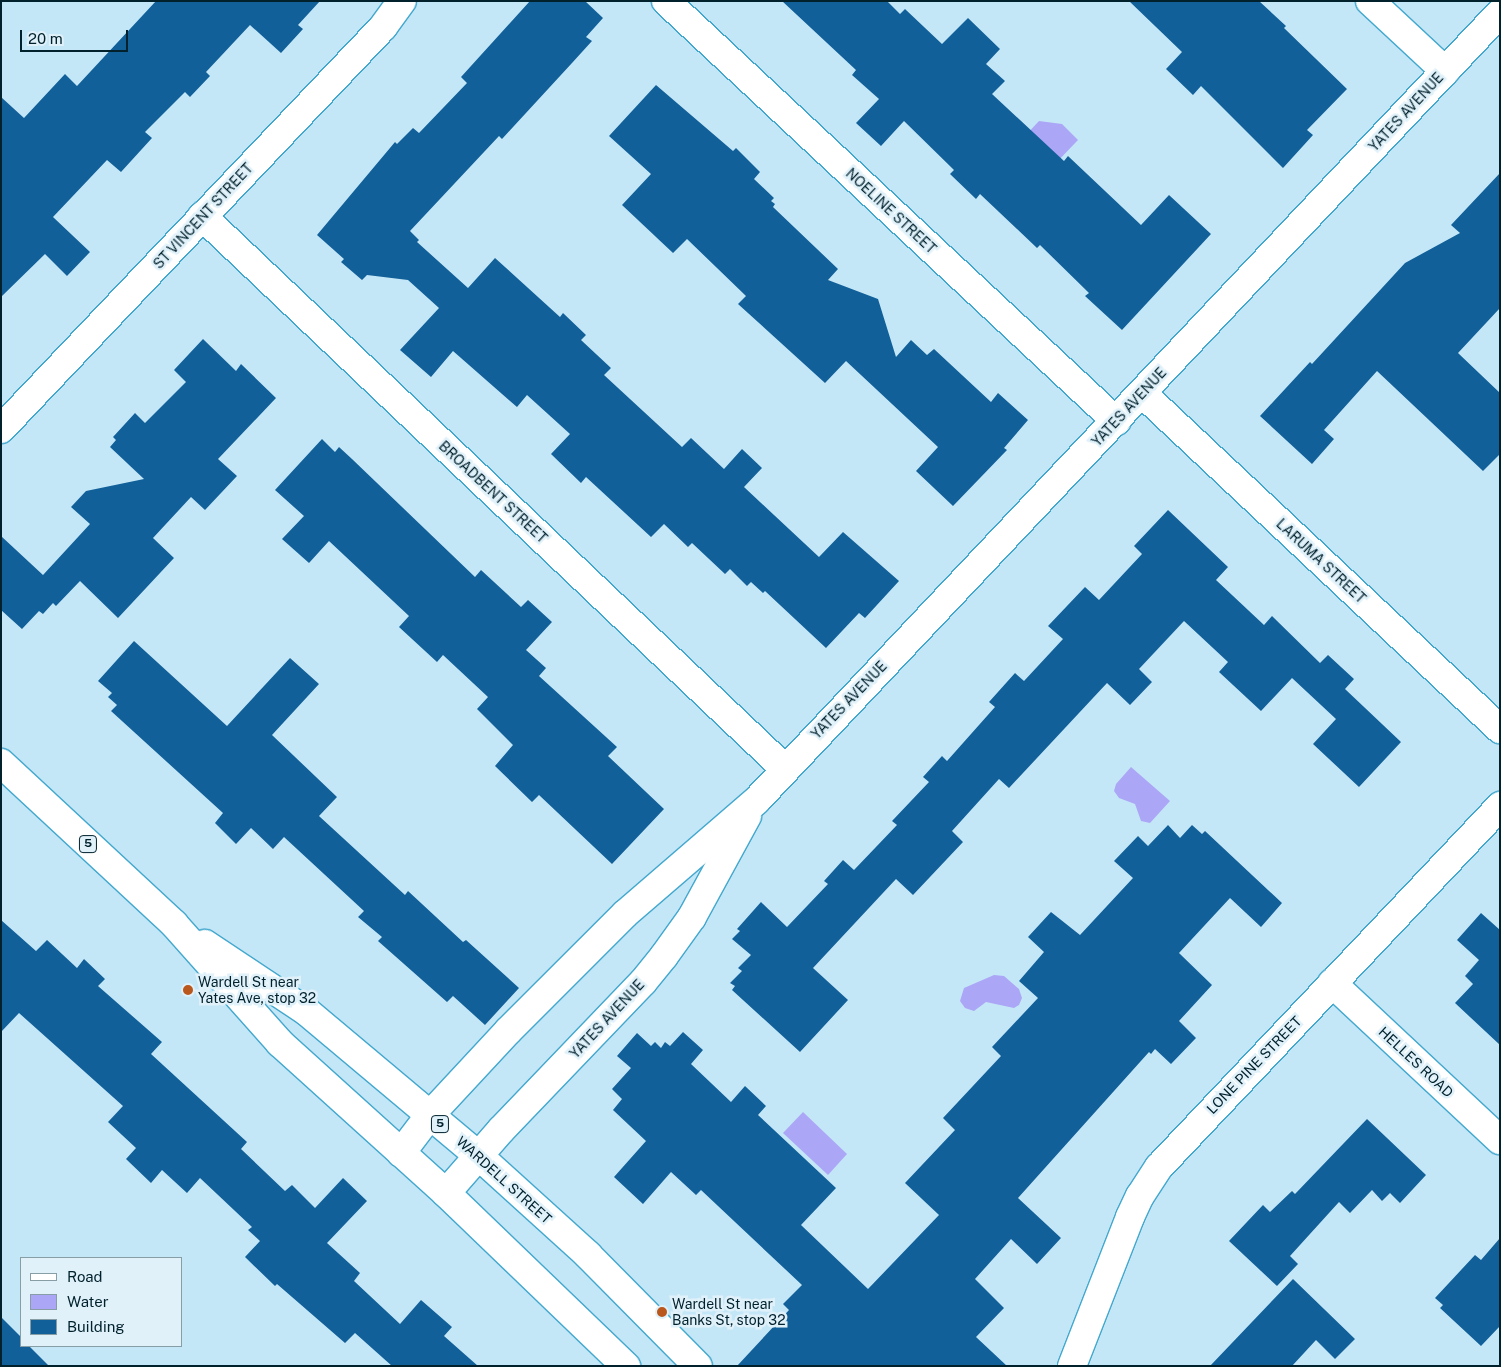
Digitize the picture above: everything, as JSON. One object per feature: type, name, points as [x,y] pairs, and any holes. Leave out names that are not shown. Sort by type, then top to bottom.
[{"type":"main road","name":"ST VINCENT STREET","points":[[1,429],[382,27],[402,1]]},
{"type":"main road","name":"NOELINE STREET","points":[[666,1],[1116,421]]},
{"type":"main road","points":[[1370,1],[1445,71]]},
{"type":"main road","name":"YATES AVENUE","points":[[401,1153],[430,1115],[508,1031],[625,914],[756,800],[784,768],[1116,421],[1500,13]]},
{"type":"main road","name":"BROADBENT STREET","points":[[202,216],[784,768]]},
{"type":"main road","name":"LARUMA STREET","points":[[1142,393],[1500,730]]},
{"type":"main road","name":"WARDELL STREET","points":[[1,763],[174,924],[280,1043],[446,1193],[626,1366]]},
{"type":"main road","name":"YATES AVENUE","points":[[446,1193],[643,982],[684,931],[756,800]]},
{"type":"main road","name":"LONE PINE STREET","points":[[1072,1366],[1130,1217],[1148,1181],[1170,1153],[1500,806]]},
{"type":"main road","name":"WARDELL STREET","points":[[174,924],[306,1011],[479,1156],[588,1255],[698,1366]]},
{"type":"main road","name":"HELLES ROAD","points":[[1332,983],[1500,1140]]},
{"type":"water","points":[[1039,121],[1062,124],[1078,140],[1055,164],[1025,136]]},
{"type":"water","points":[[1131,767],[1170,801],[1150,823],[1141,821],[1135,804],[1119,798],[1114,791],[1116,784]]},
{"type":"water","points":[[994,975],[1004,976],[1019,989],[1022,998],[1019,1005],[1014,1008],[986,1002],[974,1011],[965,1008],[960,1001],[964,988]]},
{"type":"water","points":[[803,1112],[847,1154],[828,1175],[783,1133]]},
{"type":"building","points":[[156,1],[320,1],[298,25],[303,29],[281,53],[250,25],[206,72],[210,76],[190,97],[185,92],[145,132],[152,138],[121,172],[107,160],[53,217],[90,252],[67,276],[45,254],[1,297],[1,97],[24,118],[65,74],[77,86]]},
{"type":"building","points":[[530,1],[585,1],[603,18],[586,37],[592,41],[502,139],[499,136],[410,231],[419,240],[417,242],[468,288],[495,258],[560,317],[563,313],[586,335],[581,340],[611,368],[604,375],[682,447],[691,438],[724,469],[742,449],[762,468],[744,487],[819,557],[843,532],[899,581],[865,618],[859,613],[826,648],[765,591],[763,593],[751,582],[747,586],[730,569],[725,574],[692,543],[688,547],[664,524],[651,537],[586,477],[581,483],[551,454],[570,434],[527,395],[517,407],[453,351],[431,377],[400,350],[439,308],[408,280],[367,275],[362,280],[341,262],[344,259],[317,235],[395,142],[397,144],[413,128],[419,133],[467,83],[461,77]]},
{"type":"building","points":[[782,1],[887,1],[900,14],[905,9],[942,44],[968,18],[1000,49],[986,64],[1005,81],[992,94],[1064,161],[1068,156],[1141,225],[1169,195],[1211,234],[1122,330],[1085,296],[1089,293],[1040,245],[1037,248],[980,194],[976,199],[950,174],[954,170],[904,121],[881,146],[856,123],[879,99],[852,75],[856,70]]},
{"type":"building","points":[[1129,1],[1259,1],[1347,89],[1307,130],[1313,135],[1283,168],[1201,86],[1193,95],[1166,69],[1182,52]]},
{"type":"building","points":[[656,85],[733,151],[736,148],[760,172],[754,179],[774,198],[771,201],[775,204],[773,207],[838,269],[828,280],[878,299],[896,357],[911,340],[927,355],[934,349],[991,402],[998,393],[1028,420],[1004,448],[1007,450],[953,506],[916,471],[938,447],[846,361],[825,383],[738,304],[746,296],[687,239],[673,253],[622,205],[651,174],[609,136]]},
{"type":"building","points":[[1500,173],[1500,308],[1458,353],[1500,393],[1500,454],[1483,471],[1377,371],[1324,430],[1334,439],[1312,464],[1260,416],[1310,362],[1312,364],[1405,263],[1460,233],[1451,225]]},
{"type":"building","points":[[203,339],[236,371],[241,364],[276,398],[218,459],[237,476],[205,510],[191,497],[153,538],[174,558],[118,618],[80,581],[56,606],[53,603],[43,614],[39,611],[22,629],[1,610],[1,536],[43,575],[90,524],[71,507],[86,491],[144,479],[110,447],[116,440],[113,437],[135,413],[145,423],[186,382],[174,370]]},
{"type":"building","points":[[322,439],[335,452],[339,447],[475,577],[481,570],[521,607],[528,600],[552,622],[526,650],[546,668],[539,676],[617,747],[608,756],[664,809],[612,864],[539,795],[532,802],[495,766],[513,745],[477,709],[488,697],[443,655],[437,662],[399,627],[409,616],[329,541],[309,563],[282,539],[304,516],[275,490]]},
{"type":"building","points":[[1168,510],[1228,567],[1216,580],[1264,625],[1272,616],[1320,663],[1328,655],[1354,679],[1345,689],[1401,742],[1359,787],[1313,744],[1336,719],[1292,678],[1261,711],[1219,672],[1228,662],[1184,621],[1139,669],[1152,682],[1130,705],[1107,683],[1009,788],[999,779],[952,831],[963,842],[913,895],[896,879],[813,968],[848,1000],[800,1052],[732,990],[735,986],[730,983],[742,971],[738,968],[751,955],[732,939],[740,931],[737,929],[761,902],[787,927],[828,884],[824,881],[843,860],[854,870],[897,825],[892,821],[929,782],[923,777],[942,756],[947,761],[995,707],[989,702],[1015,673],[1024,681],[1063,639],[1048,626],[1085,587],[1099,600],[1142,554],[1134,546]]},
{"type":"building","points":[[134,641],[227,726],[290,658],[319,684],[272,735],[337,797],[319,816],[405,895],[408,891],[463,942],[466,940],[519,988],[485,1025],[453,996],[447,1002],[378,941],[382,937],[358,917],[364,911],[284,837],[273,849],[251,828],[236,844],[215,823],[223,813],[111,711],[117,705],[108,697],[112,693],[98,681]]},
{"type":"building","points":[[1168,825],[1180,838],[1192,825],[1202,834],[1205,831],[1282,903],[1261,927],[1230,898],[1179,953],[1212,985],[1179,1021],[1196,1038],[1171,1064],[1155,1049],[1151,1054],[1149,1052],[1018,1198],[1061,1238],[1037,1264],[1011,1239],[975,1279],[1004,1308],[976,1337],[1007,1366],[737,1366],[789,1310],[783,1304],[802,1285],[701,1190],[696,1195],[671,1172],[643,1204],[614,1177],[646,1141],[613,1110],[622,1099],[612,1089],[631,1068],[617,1056],[637,1033],[651,1046],[655,1042],[661,1048],[665,1042],[670,1046],[683,1032],[703,1050],[691,1064],[731,1102],[745,1086],[766,1106],[758,1115],[836,1188],[801,1225],[868,1289],[939,1215],[905,1183],[955,1130],[943,1118],[1001,1056],[992,1047],[1038,998],[1019,981],[1044,952],[1028,937],[1051,912],[1080,935],[1133,878],[1114,861],[1138,836],[1148,846]]},
{"type":"building","points":[[1481,913],[1500,930],[1500,1045],[1455,1003],[1473,984],[1465,976],[1479,960],[1457,940]]},
{"type":"building","points":[[1,920],[36,951],[47,940],[77,968],[84,959],[105,979],[98,986],[162,1042],[151,1054],[247,1142],[241,1149],[285,1191],[292,1185],[315,1208],[343,1178],[367,1201],[327,1243],[360,1273],[354,1281],[400,1324],[421,1300],[452,1327],[444,1336],[478,1366],[392,1366],[355,1333],[345,1343],[277,1284],[275,1286],[245,1257],[260,1241],[248,1230],[252,1227],[200,1178],[187,1193],[162,1170],[151,1183],[126,1159],[136,1148],[108,1122],[123,1106],[19,1013],[1,1032]]},
{"type":"building","points":[[1367,1119],[1426,1175],[1400,1203],[1390,1193],[1382,1201],[1372,1190],[1350,1213],[1339,1202],[1290,1256],[1298,1264],[1277,1286],[1229,1241],[1263,1205],[1270,1212],[1292,1191],[1295,1194]]},
{"type":"building","points":[[1500,1238],[1500,1326],[1481,1346],[1440,1308],[1443,1305],[1435,1298],[1475,1255],[1481,1260]]},
{"type":"building","points":[[1293,1279],[1355,1339],[1335,1359],[1316,1340],[1292,1366],[1210,1366]]},
{"type":"building","points":[[1,1317],[20,1336],[20,1347],[30,1347],[49,1366],[1,1366]]},
{"type":"place","name":"Wardell St near Yates Ave, stop 32","points":[[188,990]]},
{"type":"place","name":"Wardell St near Banks St, stop 32","points":[[662,1312]]}]
